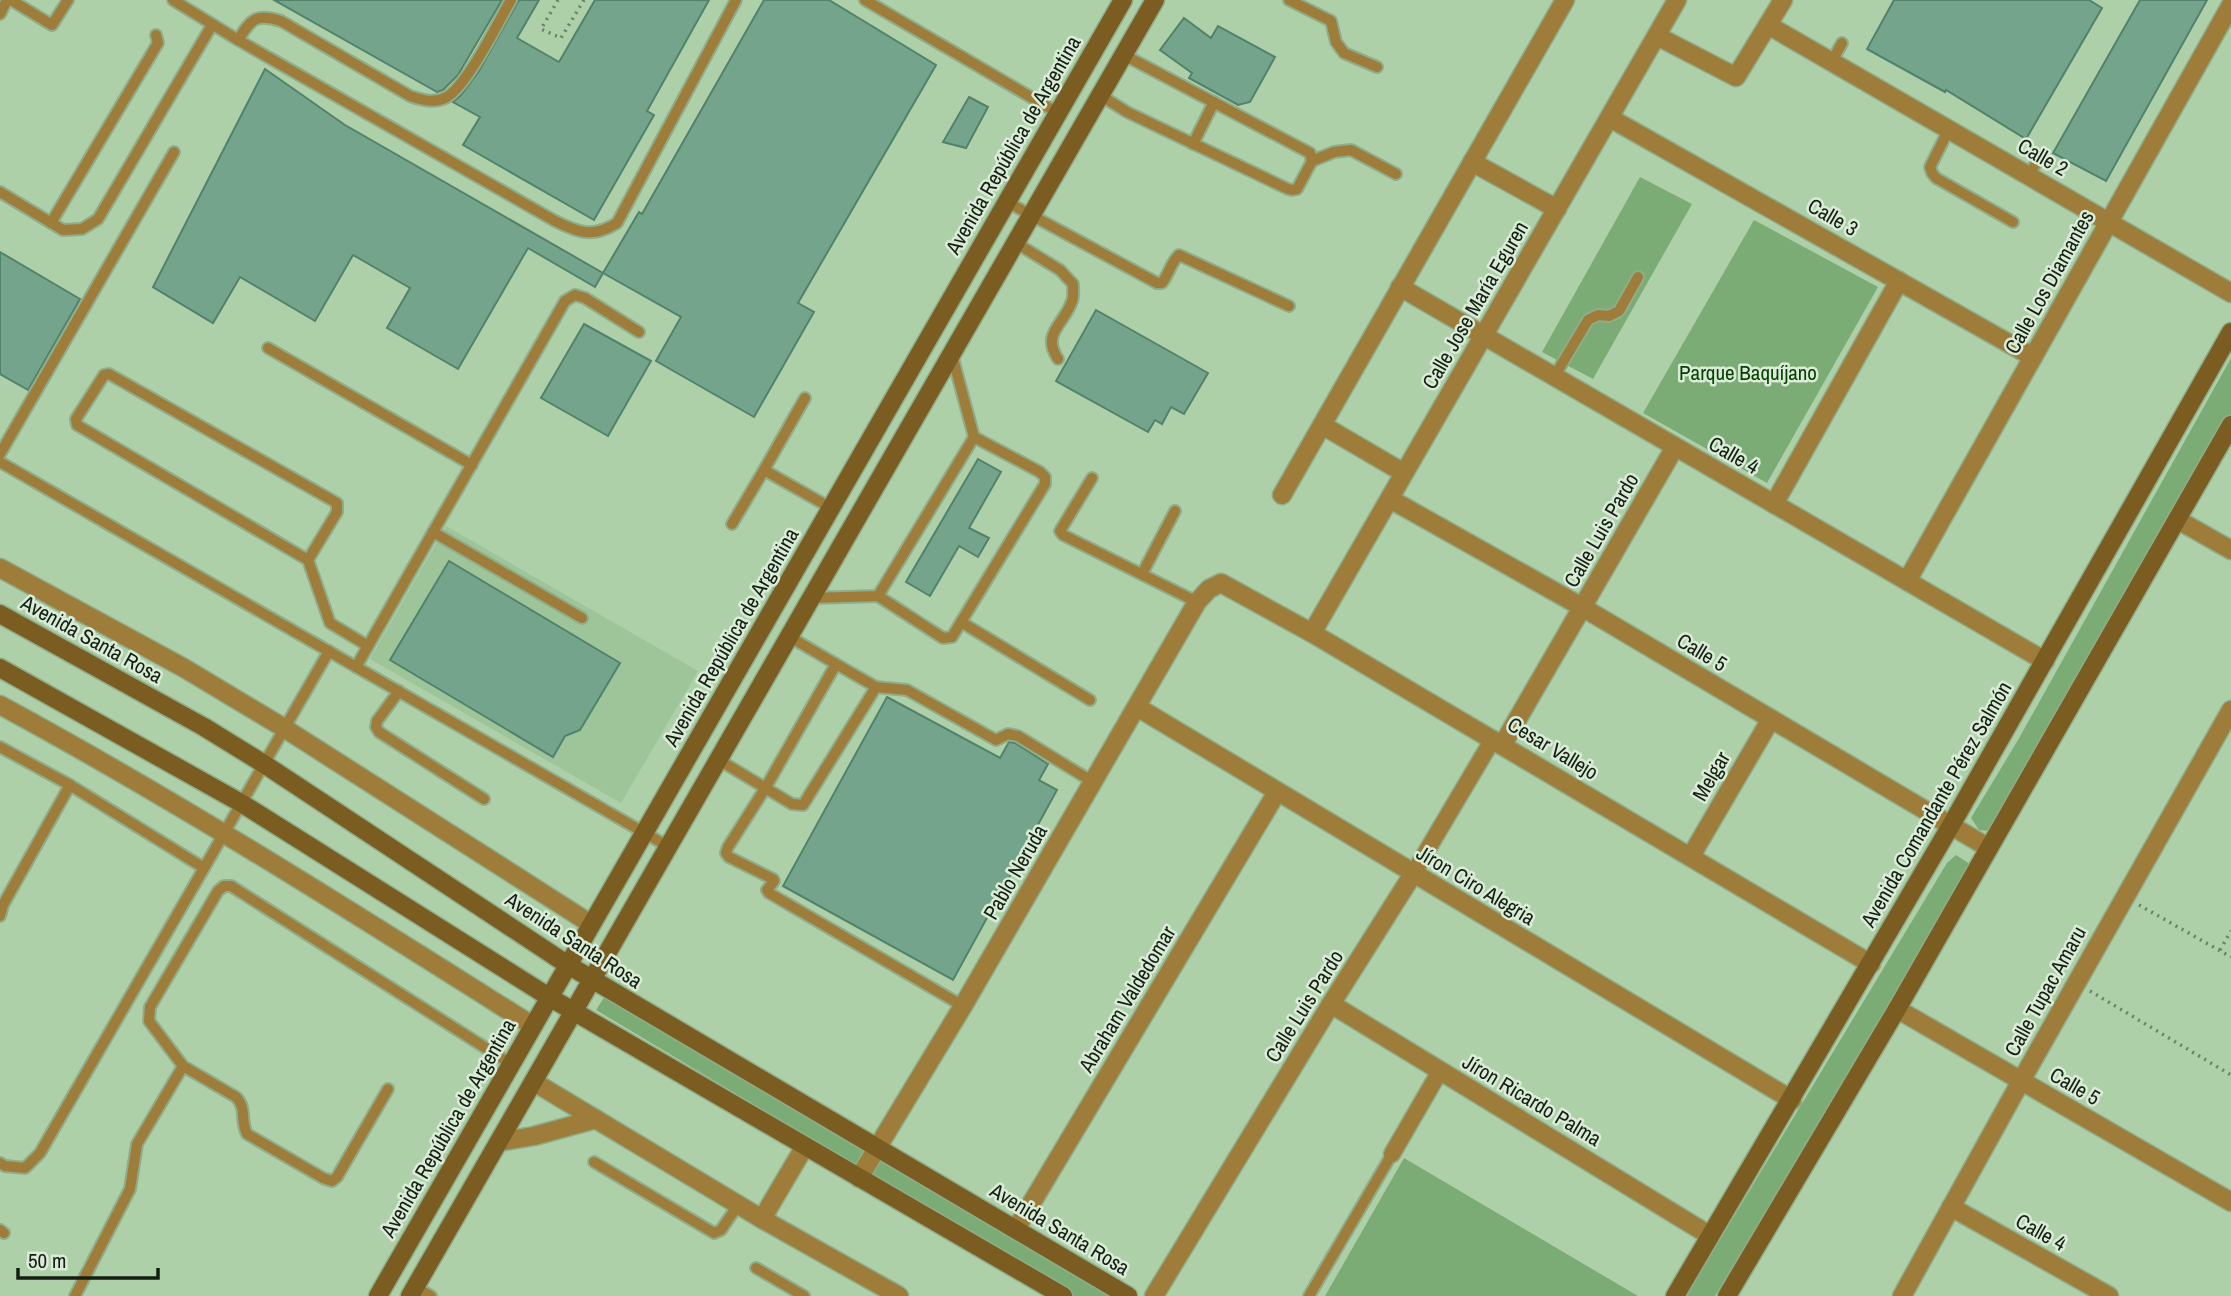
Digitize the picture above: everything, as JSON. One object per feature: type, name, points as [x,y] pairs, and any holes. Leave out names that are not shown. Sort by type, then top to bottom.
[{"type":"main road","name":"Avenida República de Argentina","points":[[377,1296],[1123,0]]},
{"type":"main road","points":[[419,1293],[499,1142],[1155,0]]},
{"type":"main road","name":"Avenida Comandante Pérez Salmón","points":[[1675,1296],[1871,964],[2231,332]]},
{"type":"main road","points":[[1727,1296],[1897,1009],[2231,425]]},
{"type":"main road","name":"Avenida Santa Rosa","points":[[0,614],[204,727],[568,965],[1128,1296]]},
{"type":"main road","points":[[0,668],[241,803],[574,1012],[1063,1296]]},
{"type":"street","points":[[1282,495],[1566,0]]},
{"type":"street","name":"Calle Jose María Eguren","points":[[1312,633],[1677,0]]},
{"type":"street","points":[[1657,36],[1736,77],[1783,0]]},
{"type":"street","name":"Calle Los Diamantes","points":[[1907,581],[2231,5]]},
{"type":"street","name":"Calle 2","points":[[1768,25],[2231,293]]},
{"type":"street","name":"Calle 3","points":[[1610,118],[2033,357]]},
{"type":"street","points":[[1472,162],[1557,209]]},
{"type":"street","points":[[1774,505],[1899,281]]},
{"type":"street","name":"Calle 4","points":[[1400,287],[2045,661]]},
{"type":"street","points":[[1322,425],[1404,473]]},
{"type":"street","name":"Calle Luis Pardo","points":[[1154,1296],[1331,1004],[1582,607],[1675,447]]},
{"type":"street","name":"Calle 5","points":[[1390,499],[1582,607],[1989,848]]},
{"type":"street","points":[[2178,520],[2231,550]]},
{"type":"street","points":[[0,568],[184,668],[284,728],[591,924]]},
{"type":"street","name":"Cesar Vallejo","points":[[1203,595],[1221,583],[1312,633],[1871,964]]},
{"type":"street","name":"Pablo Neruda","points":[[859,1178],[963,1006],[1203,595]]},
{"type":"street","points":[[0,705],[224,832],[533,1026]]},
{"type":"street","name":"Jíron Ciro Alegria","points":[[1137,707],[1792,1100]]},
{"type":"street","name":"Calle Tupac Amaru","points":[[1902,1296],[2231,712]]},
{"type":"street","name":"Melgar","points":[[1691,856],[1771,719]]},
{"type":"street","name":"Abraham Valdedomar","points":[[1016,1229],[1277,792]]},
{"type":"street","name":"Jíron Ricardo Palma","points":[[1331,1004],[1710,1235]]},
{"type":"street","name":"Calle 5","points":[[1897,1009],[2231,1202]]},
{"type":"street","points":[[1392,1154],[1440,1070]]},
{"type":"street","points":[[534,1082],[738,1205],[899,1296]]},
{"type":"street","points":[[499,1142],[534,1136],[596,1119]]},
{"type":"street","points":[[762,1219],[805,1146]]},
{"type":"street","name":"Calle 4","points":[[1951,1207],[2109,1296]]},
{"type":"lane","points":[[0,14],[9,0],[52,25],[68,0]]},
{"type":"lane","points":[[173,0],[555,221],[573,230],[590,233],[604,232],[617,223],[736,0]]},
{"type":"lane","points":[[238,40],[254,19],[265,16],[281,21],[410,96],[428,102],[446,98],[462,83],[511,0]]},
{"type":"lane","points":[[864,0],[1058,113]]},
{"type":"lane","points":[[1289,0],[1331,21],[1336,42],[1344,53],[1377,67]]},
{"type":"lane","points":[[0,192],[64,230],[82,229],[97,219],[212,24]]},
{"type":"lane","points":[[51,223],[158,43],[156,36]]},
{"type":"lane","points":[[1832,61],[1842,43]]},
{"type":"lane","points":[[1124,55],[1302,148],[1310,153],[1312,161]]},
{"type":"lane","points":[[1100,96],[1127,112],[1292,190],[1297,189],[1312,161],[1334,152],[1352,150],[1396,174]]},
{"type":"lane","points":[[1193,144],[1214,103]]},
{"type":"lane","points":[[1949,129],[1930,167],[1932,173],[1936,178],[2013,222]]},
{"type":"lane","points":[[0,454],[174,152]]},
{"type":"lane","points":[[2029,175],[2041,155]]},
{"type":"lane","points":[[1007,202],[1157,284],[1162,283],[1179,255],[1289,306]]},
{"type":"lane","points":[[1016,243],[1060,270],[1073,284],[1072,301],[1052,336],[1051,349],[1058,359]]},
{"type":"lane","points":[[1554,377],[1588,320],[1619,311],[1638,276]]},
{"type":"lane","points":[[356,667],[565,301],[575,295],[585,298],[639,332]]},
{"type":"lane","points":[[268,348],[472,465]]},
{"type":"lane","points":[[878,596],[974,437],[952,355]]},
{"type":"lane","points":[[308,560],[337,512],[337,503],[109,374],[104,375],[76,419],[77,425],[308,560],[330,623],[368,646]]},
{"type":"lane","points":[[732,524],[804,398]]},
{"type":"lane","points":[[812,598],[878,596],[943,638],[952,637],[1045,484],[1045,477],[1040,472],[974,437]]},
{"type":"lane","points":[[0,462],[669,847]]},
{"type":"lane","points":[[764,470],[831,508]]},
{"type":"lane","points":[[1092,478],[1060,531],[1067,538],[1142,574],[1203,595]]},
{"type":"lane","points":[[1142,574],[1175,511]]},
{"type":"lane","points":[[433,533],[582,618]]},
{"type":"lane","points":[[961,622],[1090,700]]},
{"type":"lane","points":[[790,637],[876,687],[907,690],[996,740],[1008,734],[1018,736],[1093,782]]},
{"type":"lane","points":[[0,1163],[25,1168],[40,1153],[329,651]]},
{"type":"lane","points":[[836,664],[726,853],[773,879],[769,893],[963,1006]]},
{"type":"lane","points":[[719,760],[792,804],[803,805],[876,687]]},
{"type":"lane","points":[[399,691],[377,722],[379,732],[484,799]]},
{"type":"lane","points":[[0,747],[69,785],[204,868]]},
{"type":"lane","points":[[0,916],[2,905],[69,785]]},
{"type":"lane","points":[[388,1089],[337,1177],[331,1181],[247,1134],[241,1102],[183,1066],[149,1021],[150,1007],[218,891],[224,886],[230,886],[511,1064]]},
{"type":"lane","points":[[75,1296],[130,1189],[137,1144],[183,1066]]},
{"type":"lane","points":[[1309,1296],[1392,1154]]},
{"type":"lane","points":[[594,1162],[715,1233],[721,1230],[738,1205]]},
{"type":"lane","points":[[756,1268],[804,1296]]},
{"type":"path","points":[[558,0],[541,29],[561,38],[584,0]]},
{"type":"path","points":[[2125,897],[2231,957]]},
{"type":"path","points":[[2219,951],[2231,931]]},
{"type":"path","points":[[2076,983],[2231,1075]]},
{"type":"shaded area","points":[[446,526],[698,671],[621,803],[370,659]]},
{"type":"green space","points":[[1640,177],[1692,204],[1593,379],[1542,352]]},
{"type":"green space","name":"Parque Baquíjano","points":[[1754,220],[1878,287],[1767,483],[1643,413]]},
{"type":"green space","points":[[2231,358],[2231,415],[1995,832],[1979,830],[1971,818],[2018,740]]},
{"type":"green space","points":[[1956,855],[1970,864],[1967,880],[1715,1296],[1686,1296],[1947,863]]},
{"type":"green space","points":[[607,993],[1112,1296],[1074,1296],[596,1010]]},
{"type":"green space","points":[[1404,1158],[1638,1296],[1325,1296]]},
{"type":"building","points":[[274,0],[502,0],[458,75],[443,90],[437,92]]},
{"type":"building","points":[[519,0],[539,0],[517,38],[559,62],[595,0],[709,0],[647,111],[654,115],[594,220],[463,145],[480,117],[453,102],[479,71]]},
{"type":"building","points":[[764,0],[829,0],[936,65],[798,303],[814,312],[754,417],[656,361],[681,317],[603,273],[639,212],[642,214]]},
{"type":"building","points":[[1894,0],[2089,0],[2102,8],[2026,139],[1946,90],[1945,92],[1867,49]]},
{"type":"building","points":[[2140,0],[2207,0],[2106,181],[2053,153]]},
{"type":"building","points":[[1184,18],[1211,38],[1218,26],[1275,57],[1250,102],[1238,105],[1189,78],[1192,73],[1160,50]]},
{"type":"building","points":[[265,69],[345,125],[603,273],[595,287],[528,248],[458,369],[387,328],[410,288],[353,255],[315,321],[240,277],[213,323],[153,287]]},
{"type":"building","points":[[969,97],[988,107],[966,148],[943,142]]},
{"type":"building","points":[[0,252],[80,299],[28,390],[0,374]]},
{"type":"building","points":[[1096,310],[1208,373],[1184,414],[1171,407],[1162,424],[1155,420],[1148,432],[1056,381]]},
{"type":"building","points":[[584,324],[651,361],[608,436],[541,398]]},
{"type":"building","points":[[978,459],[1001,472],[969,528],[989,538],[978,557],[959,546],[930,596],[906,582]]},
{"type":"building","points":[[449,561],[620,663],[580,730],[565,736],[553,757],[390,660]]},
{"type":"building","points":[[887,697],[1000,758],[1009,742],[1015,743],[1048,764],[1039,780],[1057,790],[953,980],[783,886]]}]
